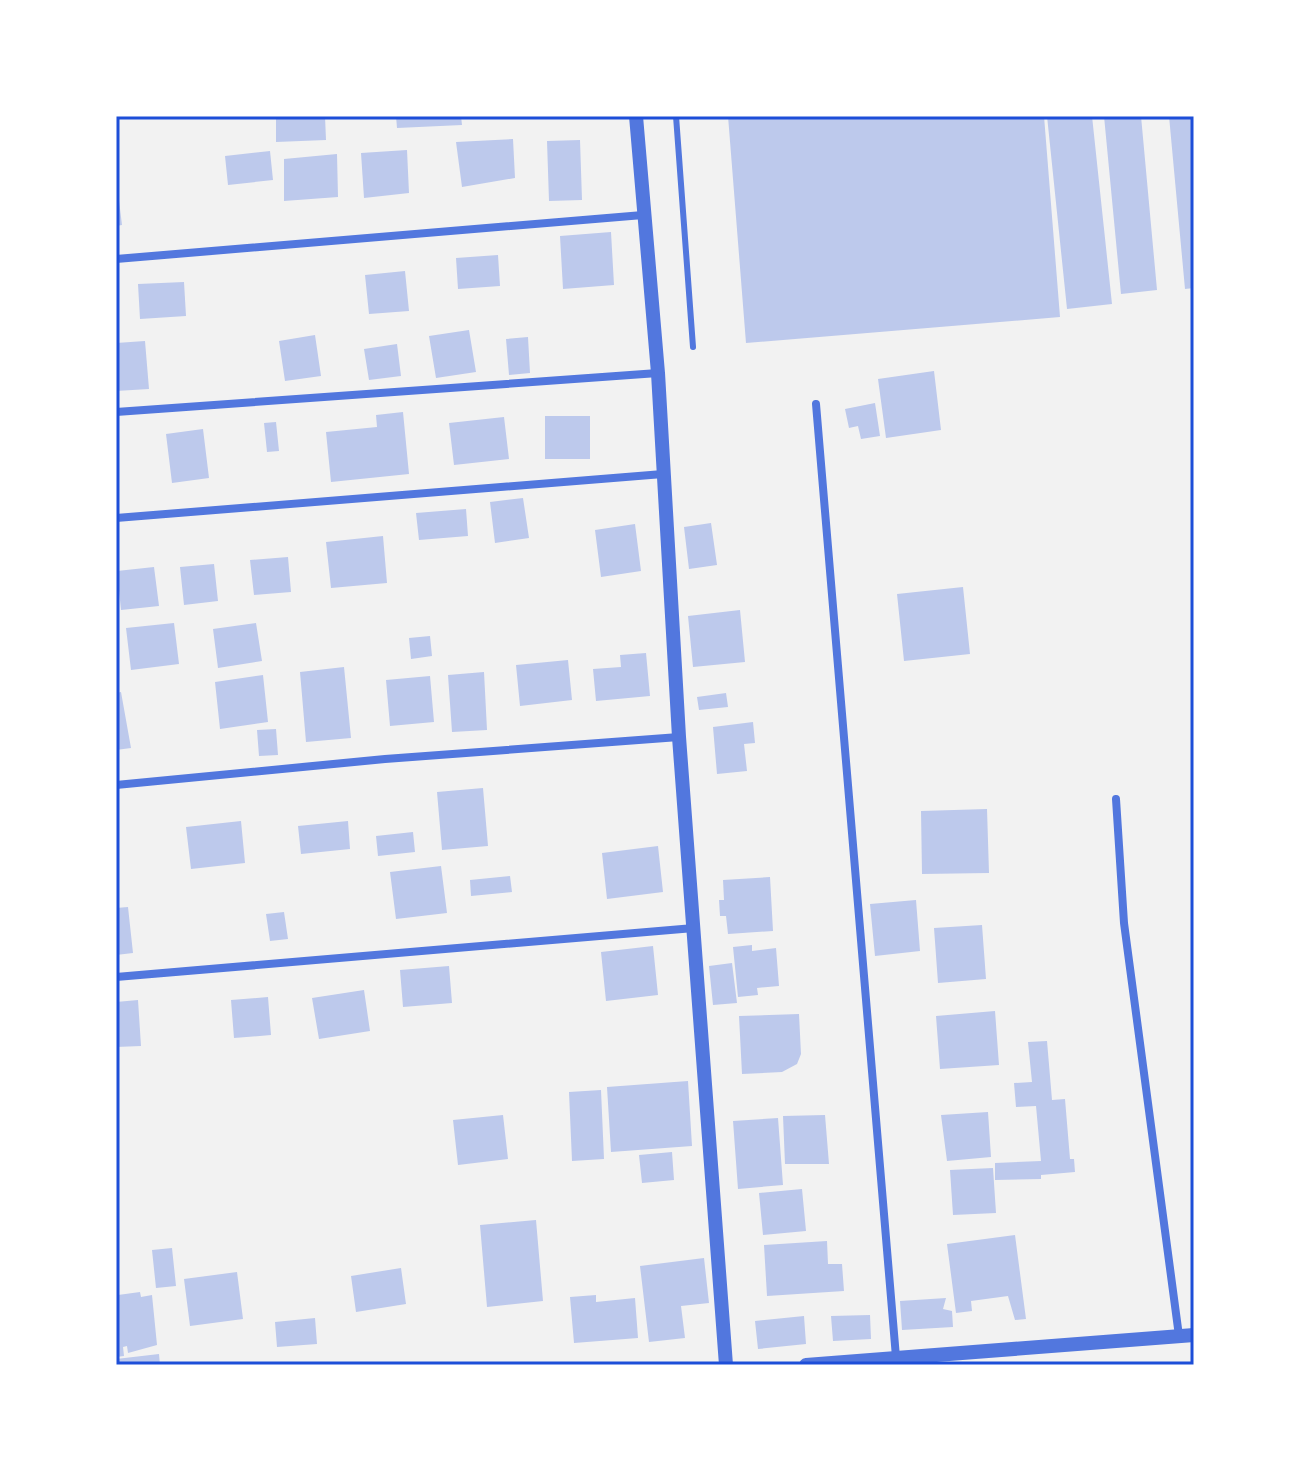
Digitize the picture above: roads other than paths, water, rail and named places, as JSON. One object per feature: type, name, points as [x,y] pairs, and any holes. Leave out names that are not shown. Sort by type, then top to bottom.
[{"type":"street","points":[[636,116],[658,373],[679,737],[726,1365]]},
{"type":"street","points":[[116,259],[643,215]]},
{"type":"street","points":[[116,412],[658,373]]},
{"type":"street","points":[[816,404],[896,1357]]},
{"type":"street","points":[[116,518],[663,474]]},
{"type":"street","points":[[116,785],[385,759],[679,737]]},
{"type":"street","points":[[806,1365],[1186,1335],[1124,923],[1116,799]]},
{"type":"street","points":[[116,977],[694,928]]},
{"type":"lane","points":[[676,116],[693,347]]}]
